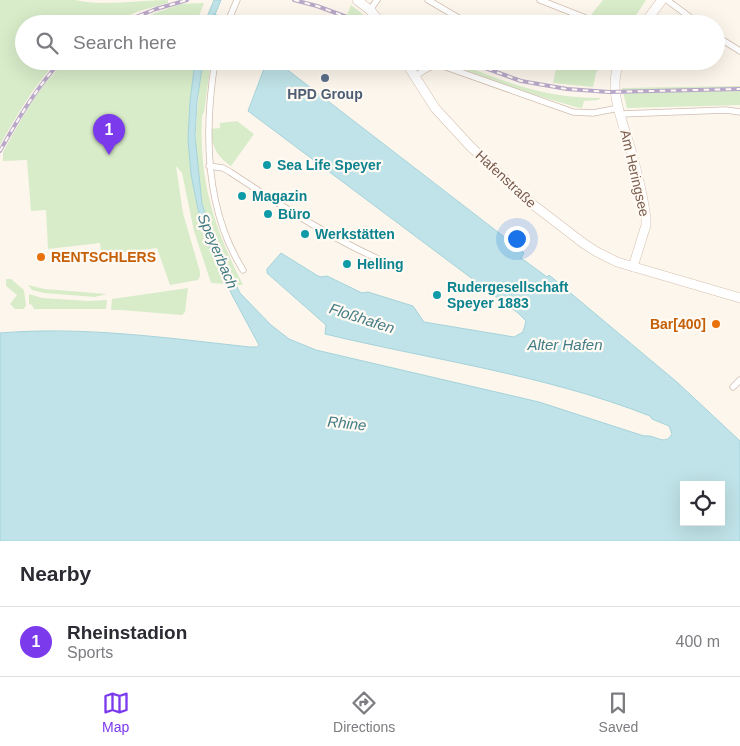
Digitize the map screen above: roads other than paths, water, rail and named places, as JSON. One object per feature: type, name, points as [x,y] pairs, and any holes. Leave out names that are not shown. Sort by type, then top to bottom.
[{"type":"street","points":[[231,15],[237,0]]},
{"type":"street","points":[[374,15],[364,3],[378,0]]},
{"type":"street","points":[[428,0],[454,15]]},
{"type":"street","points":[[540,0],[578,15]]},
{"type":"street","points":[[651,15],[662,0]]},
{"type":"street","points":[[667,0],[687,15]]},
{"type":"street","points":[[725,41],[739,48]]},
{"type":"street","points":[[214,70],[208,120],[209,166],[222,224],[231,248],[243,270]]},
{"type":"street","name":"Hafenstraße","points":[[411,70],[435,108],[470,146],[531,203],[596,252],[633,267],[740,298]]},
{"type":"street","points":[[415,77],[424,70]]},
{"type":"street","points":[[454,70],[573,112],[726,110],[740,112]]},
{"type":"street","name":"Am Heringsee","points":[[617,70],[614,80],[615,92],[632,154],[646,218],[633,267]]},
{"type":"street","points":[[209,166],[223,168],[335,238],[385,262]]},
{"type":"street","points":[[733,387],[740,380]]},
{"type":"water","points":[[214,0],[221,0],[215,15],[208,15]]},
{"type":"water","points":[[194,70],[202,70],[195,136],[202,204],[214,239],[240,293],[271,325],[289,339],[316,350],[539,402],[644,436],[663,440],[669,438],[672,434],[669,426],[652,419],[650,416],[611,402],[489,369],[325,334],[326,325],[267,273],[267,269],[281,253],[318,276],[327,276],[362,293],[368,292],[413,306],[424,322],[514,337],[523,332],[526,321],[518,313],[248,111],[264,70],[288,70],[516,246],[524,253],[521,258],[547,277],[549,275],[678,383],[740,441],[740,541],[0,541],[0,333],[31,331],[94,332],[250,347],[257,347],[259,345],[233,297],[205,237],[191,174],[188,139],[190,102]]},
{"type":"railway","points":[[141,15],[187,0]]},
{"type":"railway","points":[[294,0],[342,15]]},
{"type":"railway","points":[[0,151],[35,93],[53,70]]},
{"type":"railway","points":[[491,70],[521,81],[567,89],[609,92],[740,89]]},
{"type":"place","name":"HPD Group","points":[[325,78]]},
{"type":"place","name":"Rheinstadion","points":[[109,155]]},
{"type":"place","name":"Sea Life Speyer","points":[[267,165]]},
{"type":"place","name":"Magazin","points":[[242,196]]},
{"type":"place","name":"Büro","points":[[268,214]]},
{"type":"place","name":"Werkstätten","points":[[305,234]]},
{"type":"place","name":"RENTSCHLERS","points":[[41,257]]},
{"type":"place","name":"Helling","points":[[347,264]]},
{"type":"place","name":"Rudergesellschaft Speyer 1883","points":[[437,295]]},
{"type":"place","name":"Bar[400]","points":[[716,324]]},
{"type":"water label","name":"Speyerbach","points":[[218,251]]},
{"type":"water label","name":"Floßhafen","points":[[362,318]]},
{"type":"water label","name":"Alter Hafen","points":[[565,344]]},
{"type":"water label","name":"Rhine","points":[[347,423]]}]
